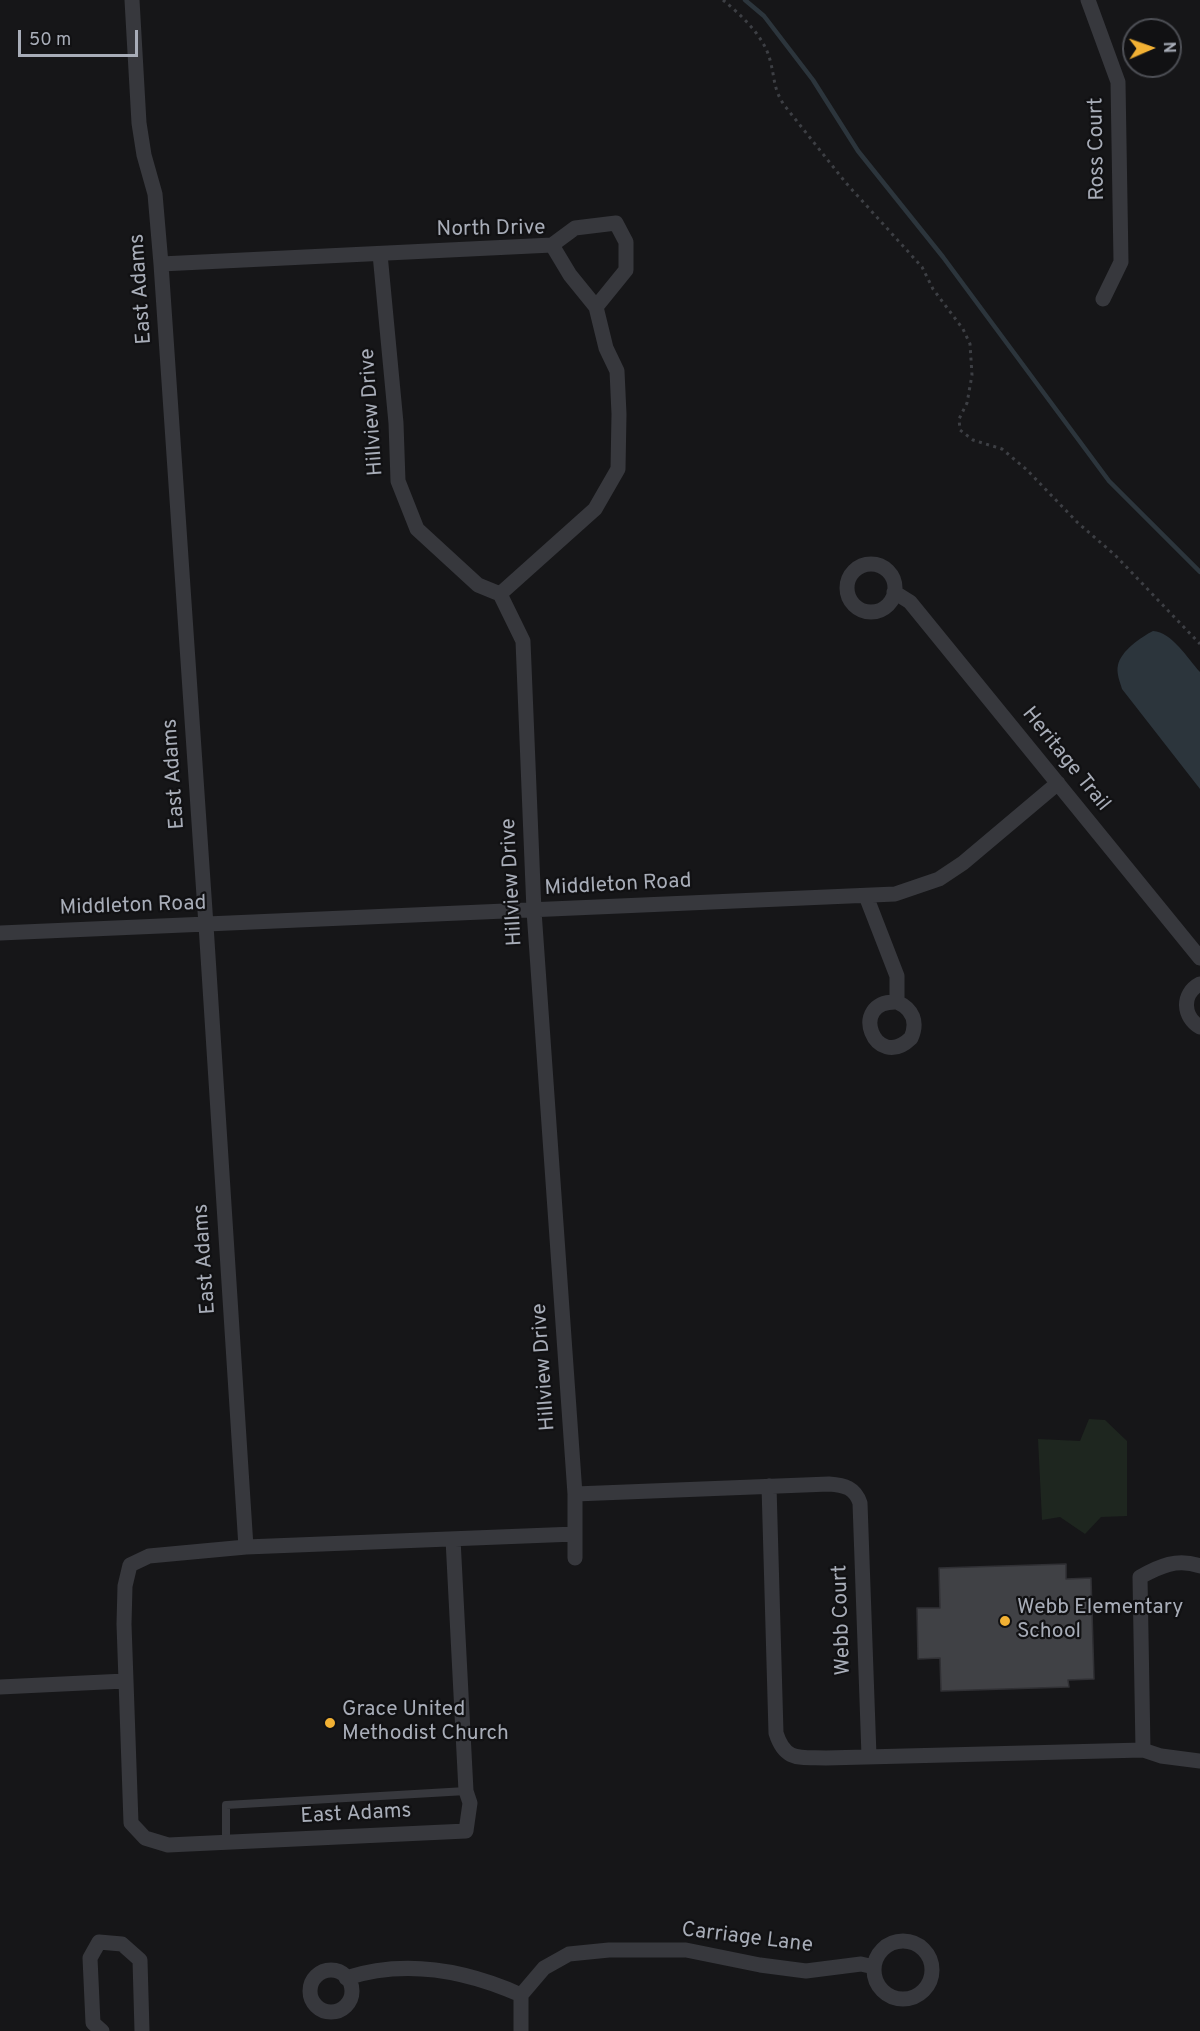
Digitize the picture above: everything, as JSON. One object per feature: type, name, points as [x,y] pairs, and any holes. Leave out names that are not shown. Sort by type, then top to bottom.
[{"type":"street","name":"East Adams","points":[[132,0],[139,123],[144,155],[155,194],[162,264],[246,1547]]},
{"type":"street","name":"Ross Court","points":[[1088,0],[1118,82],[1121,262],[1103,298]]},
{"type":"street","points":[[552,245],[575,228],[616,223],[626,242],[626,270],[596,307]]},
{"type":"street","name":"North Drive","points":[[162,264],[552,245],[570,275],[596,307],[606,348],[617,371],[620,414],[618,470],[595,509],[500,594]]},
{"type":"street","name":"Hillview Drive","points":[[380,254],[396,423],[398,481],[417,529],[478,585],[500,594],[523,641],[534,911],[574,1494],[575,1558]]},
{"type":"street","name":"Heritage Trail","points":[[894,592],[910,602],[1200,958]]},
{"type":"street","name":"Middleton Road","points":[[0,933],[895,894],[939,879],[963,863],[1058,783]]},
{"type":"street","points":[[866,896],[897,976],[897,1002]]},
{"type":"street","points":[[1200,984],[1190,992],[1186,1008],[1192,1022],[1200,1027]]},
{"type":"street","name":"Webb Court","points":[[574,1494],[769,1486],[840,1485],[854,1490],[860,1503],[869,1756]]},
{"type":"street","points":[[769,1486],[776,1733],[785,1752],[798,1757],[826,1758],[1143,1750],[1161,1756],[1200,1761]]},
{"type":"street","points":[[453,1539],[575,1534]]},
{"type":"street","name":"East Adams","points":[[453,1539],[466,1791],[470,1803],[466,1831],[168,1845],[145,1838],[131,1823],[125,1682],[125,1586],[130,1565],[149,1556],[246,1547],[453,1539]]},
{"type":"street","points":[[1143,1750],[1140,1577],[1164,1564],[1184,1562],[1200,1566]]},
{"type":"street","points":[[0,1687],[125,1682]]},
{"type":"street","points":[[102,2031],[93,2023],[90,1958],[99,1942],[122,1944],[140,1960],[142,2031]]},
{"type":"street","name":"Carriage Lane","points":[[521,1995],[544,1968],[569,1954],[609,1950],[686,1950],[806,1971],[861,1964],[874,1967]]},
{"type":"street","points":[[346,1978],[368,1971],[405,1967],[451,1971],[501,1986],[521,1995],[521,2031]]},
{"type":"lane","points":[[226,1842],[226,1805],[466,1791]]},
{"type":"path","points":[[723,0],[751,26],[765,48],[771,60],[777,94],[784,105],[846,183],[922,267],[933,289],[963,328],[970,344],[972,375],[967,403],[959,419],[960,430],[973,440],[1002,449],[1019,463],[1078,523],[1115,555],[1200,644]]},
{"type":"shaded area","points":[[1153,631],[1173,641],[1200,672],[1200,789],[1122,689],[1119,680],[1118,668],[1123,655],[1137,641]]},
{"type":"shaded area","points":[[1089,1419],[1105,1420],[1127,1441],[1127,1516],[1101,1517],[1085,1534],[1060,1517],[1042,1520],[1038,1439],[1080,1441]]},
{"type":"building","name":"Webb Elementary School","points":[[1066,1564],[1066,1579],[1091,1578],[1094,1679],[1068,1680],[1069,1687],[941,1691],[940,1658],[918,1659],[917,1608],[940,1608],[939,1568]]},
{"type":"waterway","points":[[745,0],[764,16],[813,80],[858,151],[943,257],[1109,481],[1200,572]]},
{"type":"place","name":"Webb Elementary School","points":[[1005,1621]]},
{"type":"place","name":"Grace United Methodist Church","points":[[330,1723]]}]
